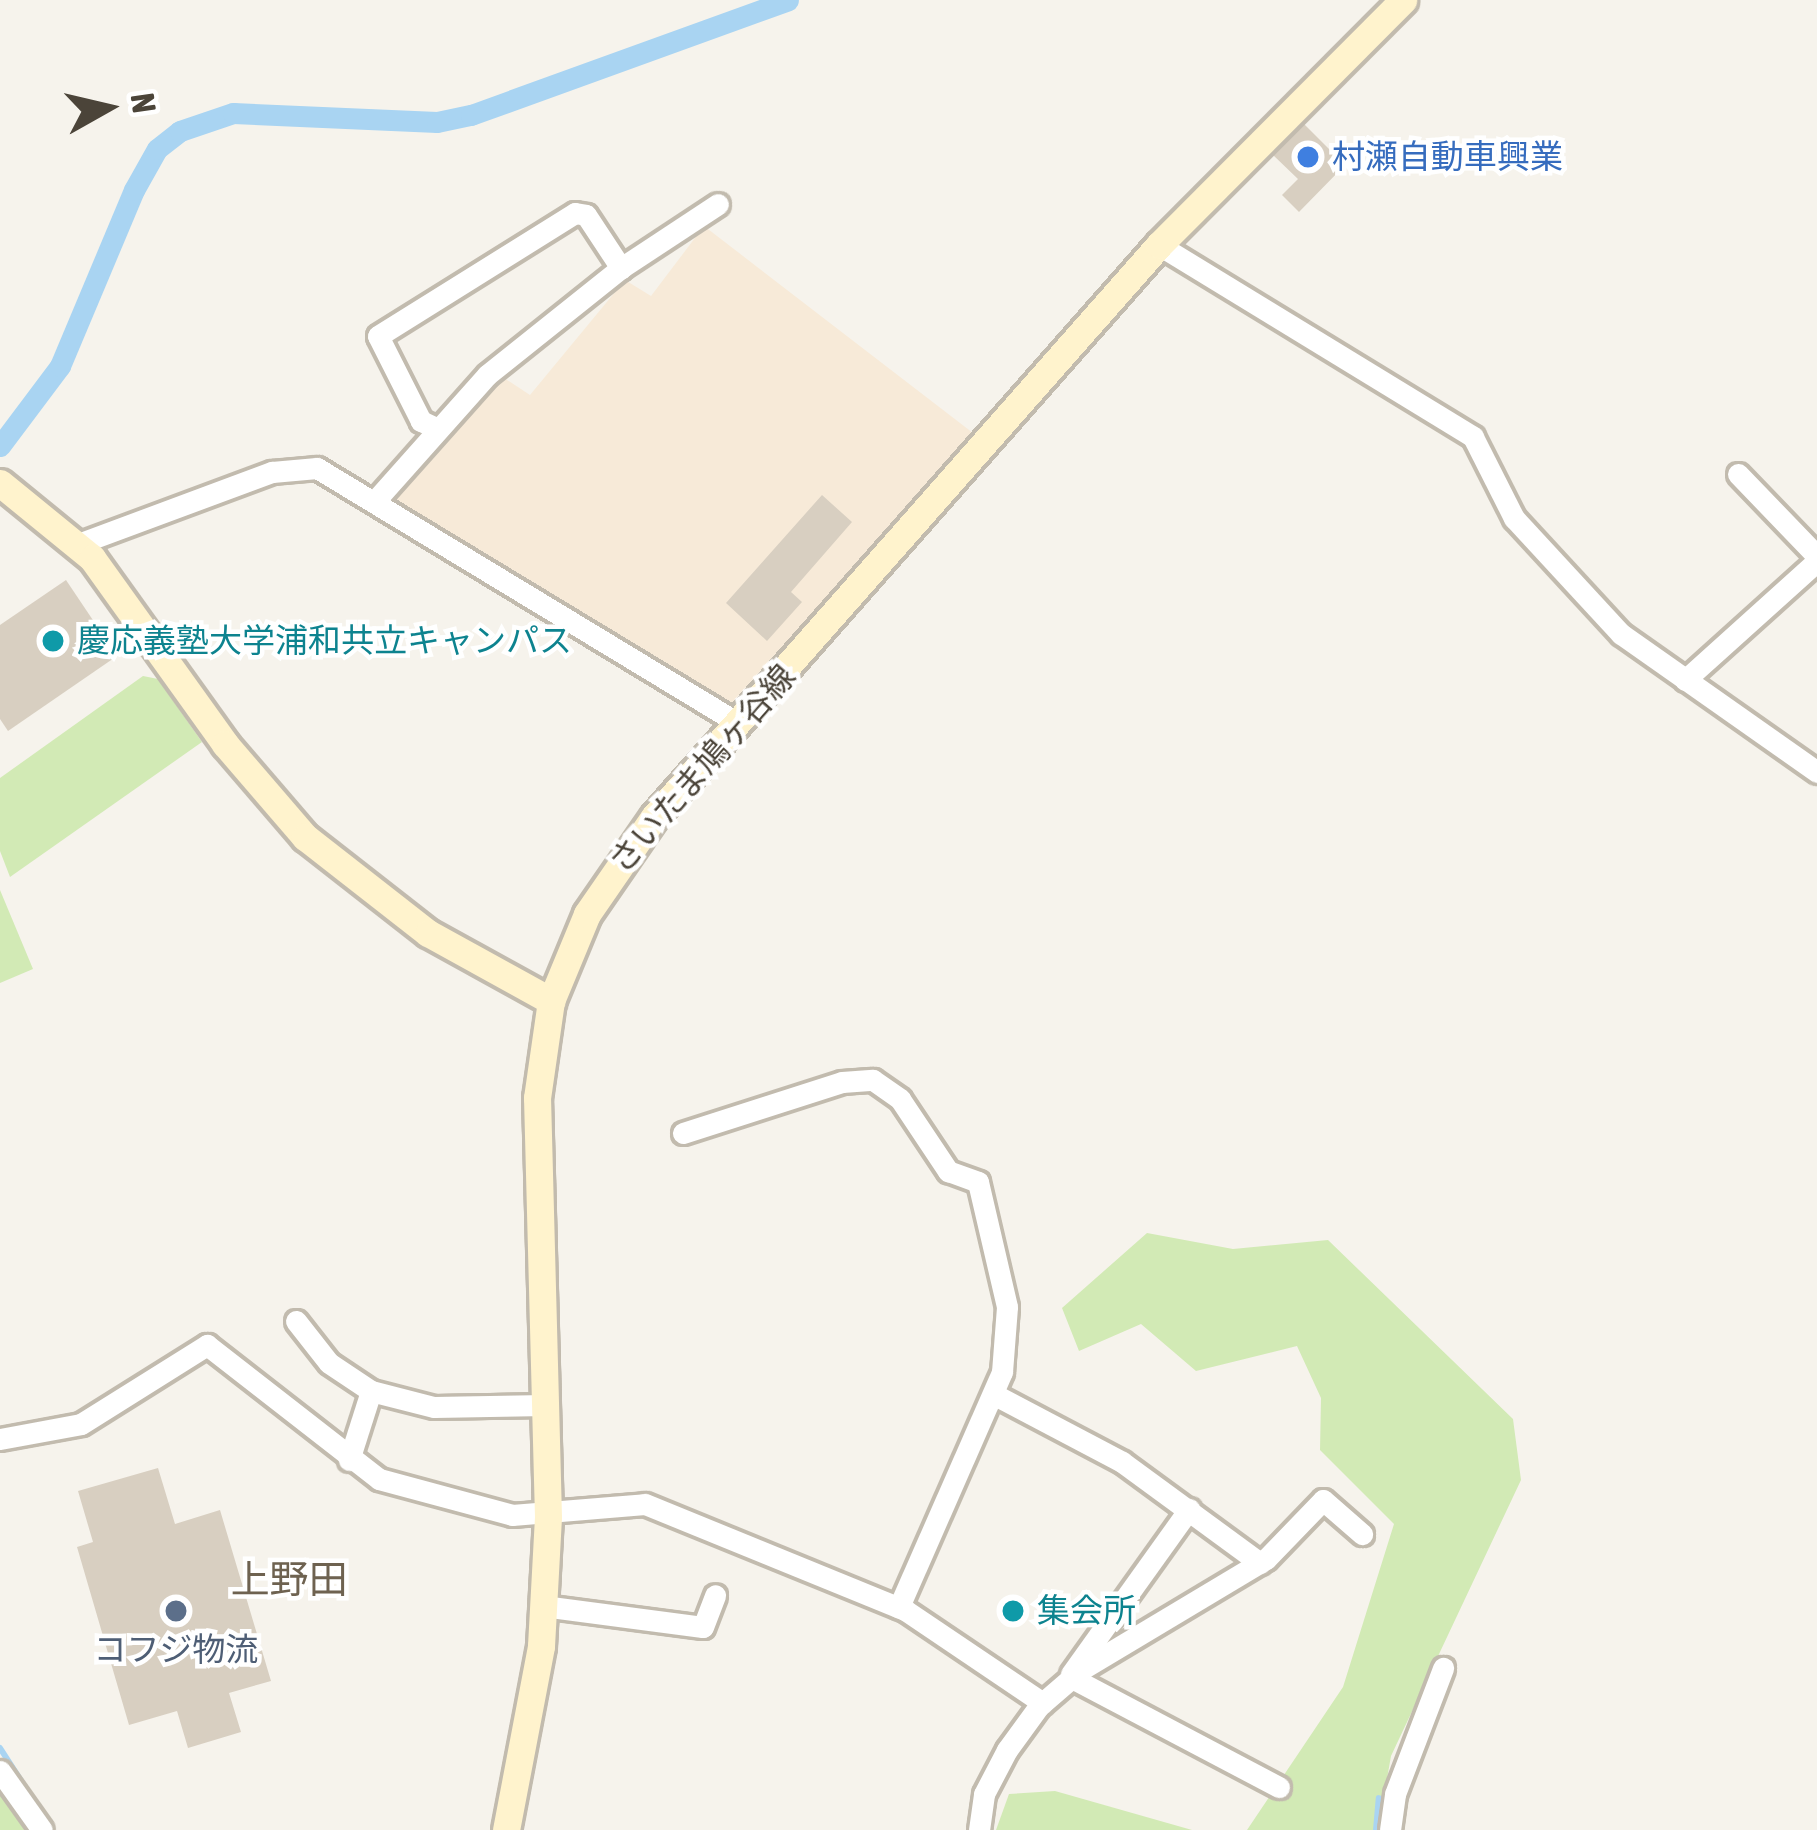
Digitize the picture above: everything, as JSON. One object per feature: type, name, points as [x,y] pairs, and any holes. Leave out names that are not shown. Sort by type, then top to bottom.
[{"type":"main road","name":"さいたま鳩ヶ谷線","points":[[506,1830],[543,1606],[548,1517],[537,1098],[551,1001],[610,874],[1159,245],[1403,0]]},
{"type":"main road","points":[[0,483],[78,544],[225,744],[305,837],[388,906],[551,1001]]},
{"type":"street","points":[[374,502],[488,375],[621,268],[718,204]]},
{"type":"street","points":[[436,428],[421,422],[378,336],[575,213],[586,215],[621,268]]},
{"type":"street","points":[[1159,245],[1473,437],[1514,518],[1621,634],[1817,772]]},
{"type":"street","points":[[78,544],[295,466],[317,468],[738,723]]},
{"type":"street","points":[[1685,680],[1817,558],[1738,474]]},
{"type":"street","points":[[683,1133],[842,1082],[889,1088],[933,1156],[978,1182],[1007,1306],[997,1396],[899,1607]]},
{"type":"street","points":[[296,1321],[329,1364],[371,1391],[434,1407],[545,1405]]},
{"type":"street","points":[[0,1439],[81,1424],[207,1346],[349,1460],[426,1495],[548,1517],[645,1504],[899,1607],[1043,1703]]},
{"type":"street","points":[[349,1460],[371,1391]]},
{"type":"street","points":[[997,1396],[1086,1440],[1260,1563]]},
{"type":"street","points":[[979,1830],[994,1773],[1043,1703],[1068,1682],[1260,1563],[1323,1500],[1362,1534]]},
{"type":"street","points":[[1068,1682],[1189,1509]]},
{"type":"street","points":[[543,1606],[703,1627],[715,1594]]},
{"type":"street","points":[[1390,1830],[1395,1794],[1443,1669]]},
{"type":"street","points":[[1068,1682],[1279,1787]]},
{"type":"street","points":[[0,1771],[42,1830]]},
{"type":"shaded area","points":[[704,226],[973,433],[729,706],[397,502],[397,491],[501,376],[530,395],[625,280],[651,296]]},
{"type":"green space","points":[[143,676],[158,679],[202,742],[10,877],[0,851],[0,778]]},
{"type":"green space","points":[[0,890],[33,969],[0,983]]},
{"type":"green space","points":[[1147,1233],[1233,1249],[1328,1240],[1513,1419],[1521,1480],[1391,1756],[1378,1830],[1247,1830],[1343,1687],[1394,1524],[1320,1450],[1321,1398],[1297,1346],[1196,1371],[1141,1324],[1079,1351],[1062,1308]]},
{"type":"green space","points":[[0,1781],[30,1830],[0,1830]]},
{"type":"green space","points":[[1055,1791],[1192,1830],[996,1830],[1009,1794]]},
{"type":"building","points":[[1304,124],[1345,165],[1299,212],[1282,195],[1298,179],[1273,155]]},
{"type":"building","points":[[822,495],[852,522],[791,592],[802,602],[767,641],[726,603]]},
{"type":"building","name":"慶応義塾大学浦和共立キャンパス","points":[[66,580],[117,656],[8,731],[0,719],[0,625]]},
{"type":"building","points":[[158,1468],[175,1524],[220,1510],[271,1681],[229,1693],[241,1732],[188,1748],[177,1711],[129,1725],[77,1547],[93,1542],[78,1491]]},
{"type":"building","name":"集会所","points":[[1010,1599],[1026,1610],[1016,1623],[1001,1612]]},
{"type":"waterway","points":[[0,446],[60,366],[134,190],[157,149],[180,131],[233,113],[437,122],[471,115],[788,0]]},
{"type":"waterway","points":[[0,1748],[34,1801]]},
{"type":"waterway","points":[[1376,1830],[1379,1798]]},
{"type":"place","name":"村瀬自動車興業","points":[[1308,157]]},
{"type":"place","name":"慶応義塾大学浦和共立キャンパス","points":[[53,641]]},
{"type":"place","name":"コフジ物流","points":[[176,1611]]},
{"type":"place","name":"集会所","points":[[1013,1611]]},
{"type":"district","name":"上野田","points":[[289,1579]]}]
